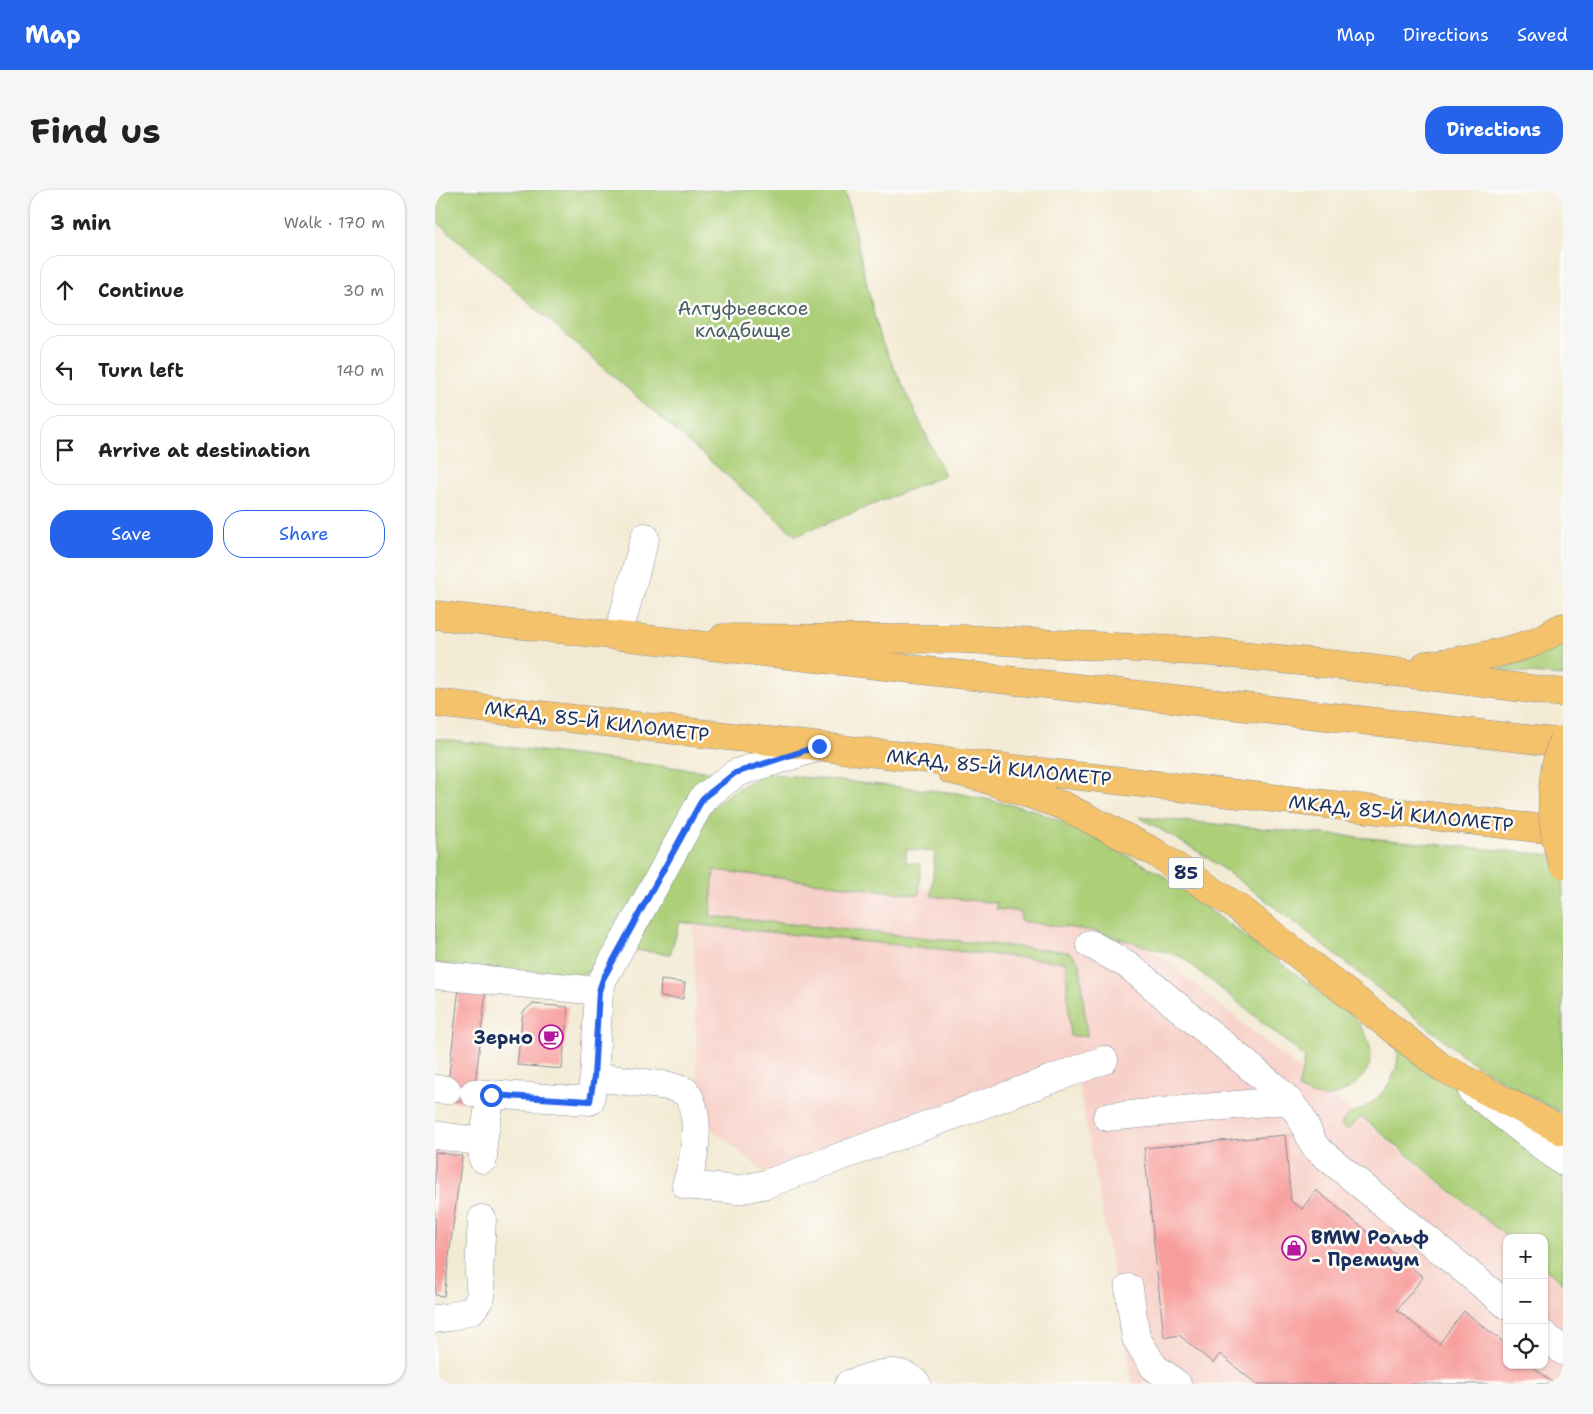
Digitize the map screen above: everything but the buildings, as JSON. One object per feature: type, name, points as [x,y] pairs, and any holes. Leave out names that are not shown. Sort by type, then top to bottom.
[{"type":"main road","points":[[435,615],[1563,741],[1558,753],[1552,799],[1557,846],[1563,864]]},
{"type":"main road","points":[[1339,665],[1417,666],[1462,661],[1532,643],[1563,627]]},
{"type":"main road","points":[[626,636],[963,639],[1212,652],[1339,665],[1563,693]]},
{"type":"main road","name":"МКАД, 85-Й КИЛОМЕТР","points":[[435,703],[1563,830]]},
{"type":"main road","name":"85","points":[[891,755],[983,778],[1063,806],[1154,852],[1240,910],[1441,1067]]},
{"type":"main road","points":[[1441,1067],[1563,1131]]},
{"type":"street","points":[[626,636],[645,538]]},
{"type":"street","points":[[435,1135],[483,1150],[483,1094],[590,1101],[594,1077],[599,991],[603,979],[703,798],[735,773],[819,746]]},
{"type":"street","points":[[1090,944],[1128,965],[1288,1100],[1300,1115],[1315,1147],[1503,1301]]},
{"type":"street","points":[[435,975],[599,991]]},
{"type":"street","points":[[594,1077],[669,1086],[685,1092],[694,1106],[696,1123],[692,1168],[686,1185],[738,1190],[766,1184],[1104,1060]]},
{"type":"street","name":"85","points":[[1441,1067],[1563,1162]]},
{"type":"street","points":[[1107,1117],[1288,1100]]},
{"type":"street","points":[[435,1319],[472,1310],[481,1297],[479,1273],[482,1219]]},
{"type":"street","points":[[1129,1288],[1136,1338],[1155,1367],[1177,1384]]},
{"type":"street","points":[[1548,1338],[1563,1350]]},
{"type":"street","points":[[849,1384],[890,1371],[912,1379],[917,1384]]},
{"type":"shaded area","points":[[692,855],[1108,914],[1503,1235],[1503,1369],[1548,1369],[1548,1272],[1563,1284],[1563,1384],[1133,1384],[1078,1080],[1010,1080],[765,1173],[698,1117]]},
{"type":"green space","name":"Алтуфьевское кладбище","points":[[435,190],[845,190],[879,336],[945,475],[796,536],[435,220]]},
{"type":"green space","points":[[1563,644],[1563,676],[1496,670],[1531,659]]},
{"type":"green space","points":[[435,738],[719,773],[623,932],[594,968],[573,978],[435,963]]},
{"type":"green space","points":[[763,773],[958,793],[1034,810],[1085,832],[1161,874],[1354,1017],[1369,1042],[1371,1052],[1368,1069],[1357,1083],[1333,1096],[1318,1097],[1298,1089],[1305,1057],[1182,957],[1094,931],[1020,921],[1021,912],[996,909],[997,903],[931,896],[935,852],[906,849],[906,862],[921,864],[919,895],[714,870],[710,916],[1069,952],[1080,964],[1087,1036],[1070,1036],[1066,962],[680,922],[670,954],[633,950],[712,808],[723,798]]},
{"type":"green space","points":[[1139,817],[1563,856],[1563,1113],[1473,1063],[1262,897],[1202,854]]},
{"type":"green space","points":[[1395,1039],[1563,1172],[1563,1283],[1548,1271],[1548,1234],[1503,1234],[1362,1117],[1346,1130],[1341,1125],[1349,1115],[1372,1103],[1388,1085],[1395,1070],[1398,1053]]},
{"type":"place","name":"Зерно","points":[[551,1037]]},
{"type":"place","name":"BMW Рольф - Премиум","points":[[1294,1248]]},
{"type":"route","points":[[491,1095],[590,1101],[594,1077],[599,991],[603,979],[703,798],[735,773],[819,746]]}]
